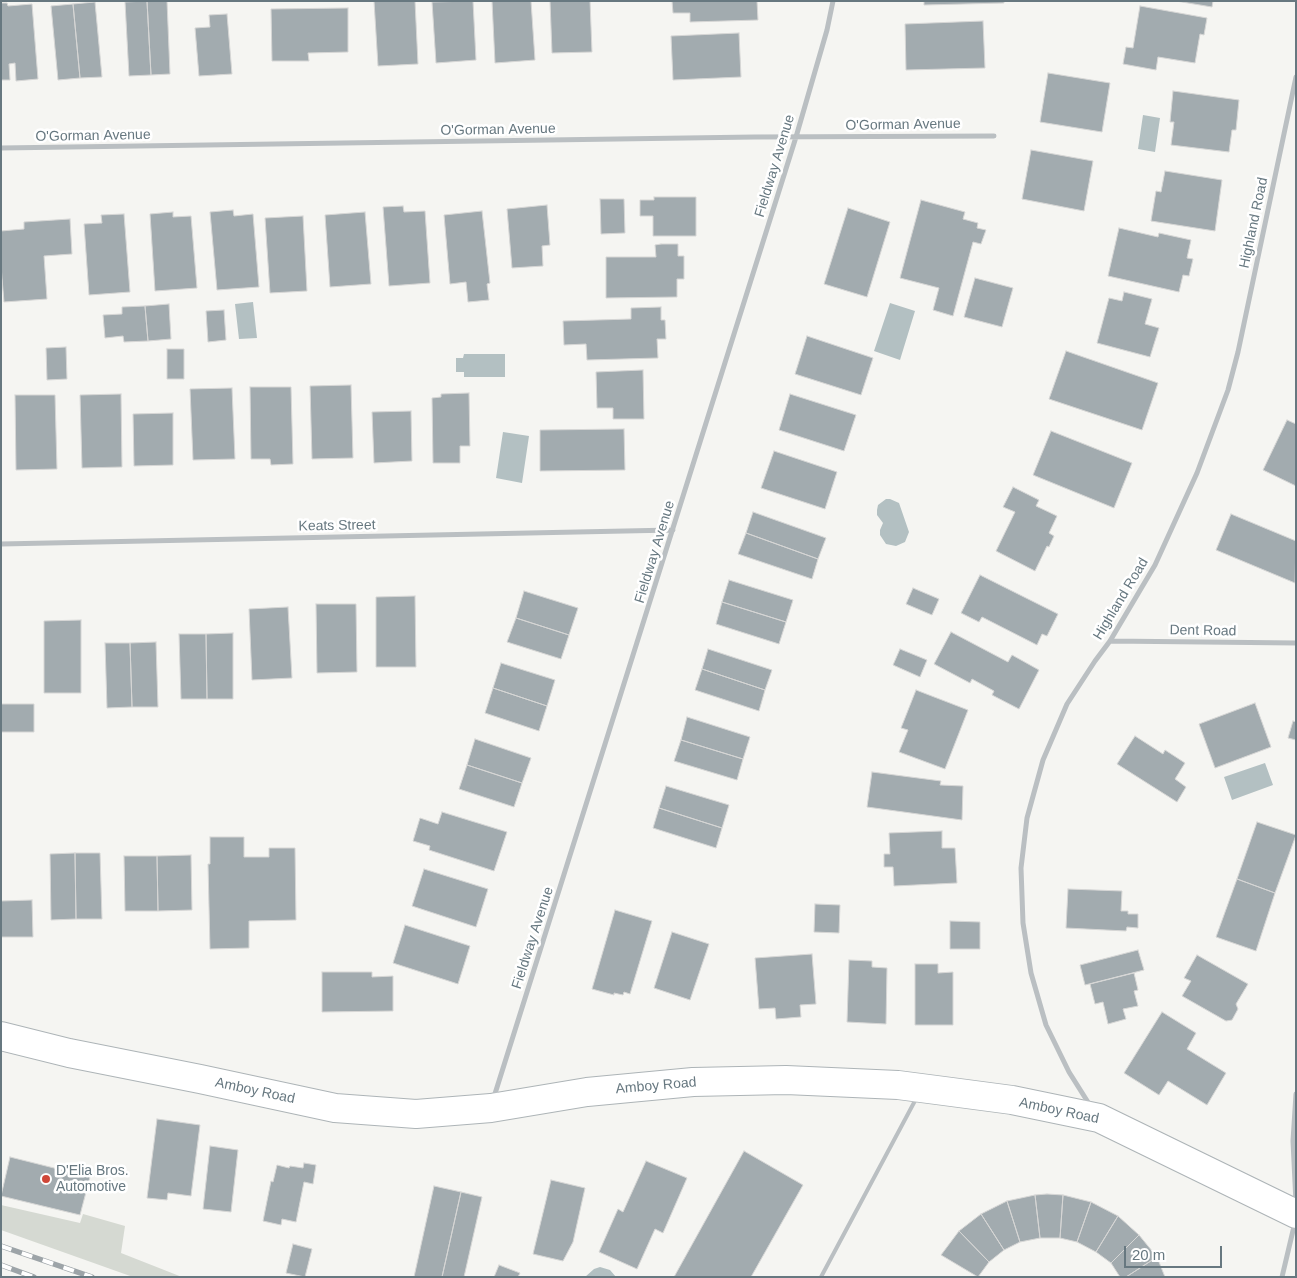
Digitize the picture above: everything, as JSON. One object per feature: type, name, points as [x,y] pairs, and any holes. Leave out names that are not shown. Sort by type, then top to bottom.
[{"type":"main road","name":"Amboy Road","points":[[1,1036],[69,1053],[335,1108],[416,1114],[491,1108],[587,1092],[693,1082],[786,1080],[898,1085],[1012,1100],[1098,1118],[1296,1215]]},
{"type":"street","name":"Fieldway Avenue","points":[[491,1108],[796,137],[827,30],[833,1]]},
{"type":"street","name":"Highland Road","points":[[1098,1118],[1069,1072],[1046,1025],[1031,973],[1023,923],[1021,868],[1027,818],[1043,760],[1067,704],[1110,641],[1155,565],[1197,473],[1228,390],[1238,352],[1296,77]]},
{"type":"street","name":"O'Gorman Avenue","points":[[1,148],[994,136]]},
{"type":"street","name":"Keats Street","points":[[1,544],[673,530]]},
{"type":"street","name":"Dent Road","points":[[1110,641],[1296,643]]},
{"type":"street","points":[[1296,1094],[1293,1140],[1296,1204]]},
{"type":"street","points":[[1282,1277],[1296,1215]]},
{"type":"lane","points":[[821,1277],[922,1088]]},
{"type":"shaded area","points":[[1143,115],[1160,118],[1155,152],[1138,149]]},
{"type":"shaded area","points":[[253,302],[257,338],[239,339],[235,304]]},
{"type":"shaded area","points":[[890,303],[915,311],[900,360],[874,351]]},
{"type":"shaded area","points":[[464,354],[505,354],[505,377],[464,377],[464,372],[456,372],[456,358],[463,358]]},
{"type":"shaded area","points":[[503,432],[529,436],[522,483],[496,478]]},
{"type":"shaded area","points":[[886,499],[899,503],[909,532],[905,542],[896,546],[886,544],[880,535],[883,523],[877,515],[877,510],[878,505]]},
{"type":"shaded area","points":[[1265,763],[1273,785],[1232,800],[1224,777]]},
{"type":"shaded area","points":[[1,1205],[80,1223],[83,1214],[125,1226],[121,1253],[182,1277],[133,1277],[1,1230]]},
{"type":"shaded area","points":[[600,1267],[610,1270],[616,1277],[585,1277],[594,1269]]},
{"type":"building","points":[[147,1],[151,75],[129,76],[125,2]]},
{"type":"building","points":[[147,1],[167,1],[170,74],[151,75]]},
{"type":"building","points":[[374,1],[415,1],[418,64],[378,66]]},
{"type":"building","points":[[473,1],[476,60],[436,63],[432,2]]},
{"type":"building","points":[[492,1],[531,1],[535,60],[495,63]]},
{"type":"building","points":[[550,1],[590,1],[592,52],[552,53]]},
{"type":"building","points":[[672,1],[757,1],[758,20],[690,22],[690,13],[673,13]]},
{"type":"building","points":[[924,1],[1004,1],[1004,3],[924,5]]},
{"type":"building","points":[[1176,1],[1213,1],[1212,7]]},
{"type":"building","points":[[95,2],[102,77],[80,78],[73,4]]},
{"type":"building","points":[[1,3],[7,3],[8,6],[32,4],[38,79],[16,81],[15,63],[9,64],[10,80],[1,80]]},
{"type":"building","points":[[73,4],[80,78],[58,80],[51,6]]},
{"type":"building","points":[[1140,6],[1207,18],[1204,35],[1200,34],[1195,63],[1158,57],[1156,70],[1123,64],[1126,47],[1133,48]]},
{"type":"building","points":[[348,8],[348,52],[308,53],[309,61],[272,61],[271,9]]},
{"type":"building","points":[[227,14],[232,74],[199,76],[195,28],[210,27],[209,15]]},
{"type":"building","points":[[983,21],[985,68],[906,70],[905,24]]},
{"type":"building","points":[[739,33],[741,77],[673,80],[671,36]]},
{"type":"building","points":[[1048,73],[1110,83],[1102,132],[1040,122]]},
{"type":"building","points":[[1173,91],[1239,100],[1236,130],[1232,130],[1229,152],[1171,145],[1174,122],[1170,122]]},
{"type":"building","points":[[1031,150],[1093,161],[1084,211],[1022,199]]},
{"type":"building","points":[[1165,171],[1222,180],[1215,231],[1151,221],[1156,191],[1161,192]]},
{"type":"building","points":[[654,197],[696,197],[696,236],[653,236],[653,216],[640,216],[640,200],[654,200]]},
{"type":"building","points":[[600,199],[624,199],[625,233],[601,234]]},
{"type":"building","points":[[921,200],[965,212],[963,219],[978,223],[977,228],[986,230],[981,244],[973,242],[953,316],[933,310],[939,288],[900,278]]},
{"type":"building","points":[[547,205],[550,245],[542,246],[543,266],[512,268],[507,209]]},
{"type":"building","points":[[403,206],[404,212],[425,211],[430,283],[389,286],[383,207]]},
{"type":"building","points":[[848,208],[890,222],[867,297],[824,284]]},
{"type":"building","points":[[233,210],[234,216],[253,214],[259,287],[217,290],[210,212]]},
{"type":"building","points":[[482,211],[490,283],[487,284],[489,300],[468,302],[466,282],[450,284],[444,215]]},
{"type":"building","points":[[173,212],[173,217],[191,216],[197,288],[155,291],[150,214]]},
{"type":"building","points":[[365,212],[371,284],[330,287],[325,215]]},
{"type":"building","points":[[124,214],[130,292],[89,295],[84,224],[102,223],[101,215]]},
{"type":"building","points":[[303,216],[307,291],[270,293],[265,218]]},
{"type":"building","points":[[70,219],[72,254],[44,256],[47,299],[4,302],[1,231],[24,229],[24,222]]},
{"type":"building","points":[[1119,228],[1158,237],[1159,233],[1191,240],[1187,258],[1193,259],[1189,276],[1183,275],[1179,292],[1108,276]]},
{"type":"building","points":[[678,244],[678,256],[684,256],[684,279],[677,279],[677,297],[606,298],[606,257],[656,257],[655,245]]},
{"type":"building","points":[[975,278],[1013,288],[1002,327],[964,317]]},
{"type":"building","points":[[1124,292],[1152,299],[1145,324],[1159,328],[1150,357],[1097,343],[1109,298],[1122,301]]},
{"type":"building","points":[[169,304],[171,339],[148,341],[145,306]]},
{"type":"building","points":[[145,306],[148,341],[124,342],[123,336],[105,338],[103,315],[122,314],[122,307]]},
{"type":"building","points":[[661,307],[661,320],[665,320],[666,339],[657,339],[658,358],[587,360],[586,344],[564,345],[563,321],[631,319],[631,308]]},
{"type":"building","points":[[224,310],[226,340],[208,342],[206,311]]},
{"type":"building","points":[[807,336],[873,358],[861,395],[795,374]]},
{"type":"building","points":[[66,347],[67,379],[47,380],[46,348]]},
{"type":"building","points":[[167,349],[184,349],[184,379],[167,379]]},
{"type":"building","points":[[1066,351],[1158,383],[1142,430],[1049,399]]},
{"type":"building","points":[[643,370],[644,419],[613,419],[613,408],[597,408],[596,372]]},
{"type":"building","points":[[351,385],[353,458],[312,459],[310,386]]},
{"type":"building","points":[[250,387],[291,387],[293,464],[271,465],[270,459],[251,459]]},
{"type":"building","points":[[232,388],[235,459],[193,460],[190,389]]},
{"type":"building","points":[[469,393],[470,446],[460,446],[460,463],[433,463],[432,398],[441,397],[441,394]]},
{"type":"building","points":[[121,394],[122,467],[82,468],[80,395]]},
{"type":"building","points":[[790,394],[856,415],[844,451],[779,430]]},
{"type":"building","points":[[15,395],[55,395],[57,469],[16,470]]},
{"type":"building","points":[[411,411],[412,461],[374,463],[372,412]]},
{"type":"building","points":[[173,413],[173,465],[134,466],[133,414]]},
{"type":"building","points":[[1287,420],[1296,424],[1296,486],[1263,470]]},
{"type":"building","points":[[624,429],[625,470],[540,471],[540,430]]},
{"type":"building","points":[[1051,431],[1132,463],[1114,508],[1033,475]]},
{"type":"building","points":[[774,451],[837,472],[825,509],[761,488]]},
{"type":"building","points":[[1013,487],[1039,500],[1036,506],[1057,516],[1049,533],[1054,536],[1035,571],[996,551],[1015,512],[1003,507]]},
{"type":"building","points":[[753,512],[826,538],[818,559],[746,533]]},
{"type":"building","points":[[1231,514],[1296,541],[1295,583],[1216,550]]},
{"type":"building","points":[[746,533],[818,559],[812,579],[738,554]]},
{"type":"building","points":[[980,575],[1058,614],[1047,636],[1042,634],[1037,645],[982,617],[979,622],[961,613]]},
{"type":"building","points":[[729,580],[793,600],[786,622],[722,602]]},
{"type":"building","points":[[913,588],[939,599],[932,615],[906,604]]},
{"type":"building","points":[[524,591],[578,608],[569,635],[516,618]]},
{"type":"building","points":[[415,596],[416,667],[376,667],[376,597]]},
{"type":"building","points":[[722,602],[786,622],[779,644],[716,624]]},
{"type":"building","points":[[316,604],[356,604],[357,672],[317,673]]},
{"type":"building","points":[[288,607],[292,678],[252,680],[249,609]]},
{"type":"building","points":[[516,618],[569,635],[561,659],[507,642]]},
{"type":"building","points":[[81,620],[81,693],[44,693],[44,621]]},
{"type":"building","points":[[951,632],[1008,662],[1012,655],[1039,670],[1019,709],[992,695],[994,691],[972,679],[970,683],[934,664]]},
{"type":"building","points":[[233,633],[233,699],[207,699],[206,634]]},
{"type":"building","points":[[179,634],[206,634],[207,699],[181,699]]},
{"type":"building","points":[[156,642],[158,707],[132,707],[130,643]]},
{"type":"building","points":[[105,643],[130,643],[132,707],[107,708]]},
{"type":"building","points":[[708,649],[772,670],[765,690],[702,669]]},
{"type":"building","points":[[900,649],[927,660],[920,677],[893,665]]},
{"type":"building","points":[[501,663],[555,680],[547,706],[493,688]]},
{"type":"building","points":[[702,669],[765,690],[759,711],[695,690]]},
{"type":"building","points":[[493,688],[547,706],[539,731],[485,713]]},
{"type":"building","points":[[916,690],[968,710],[945,769],[899,752],[908,730],[901,728]]},
{"type":"building","points":[[1255,703],[1271,747],[1215,768],[1199,724]]},
{"type":"building","points":[[1,704],[34,704],[34,732],[1,732]]},
{"type":"building","points":[[687,717],[750,737],[743,759],[681,740]]},
{"type":"building","points":[[1293,721],[1296,722],[1296,740],[1288,738]]},
{"type":"building","points":[[1135,736],[1163,754],[1165,750],[1185,763],[1175,779],[1186,787],[1177,802],[1117,764]]},
{"type":"building","points":[[475,739],[531,758],[522,783],[467,765]]},
{"type":"building","points":[[681,740],[743,759],[737,780],[674,761]]},
{"type":"building","points":[[467,765],[522,783],[514,807],[459,789]]},
{"type":"building","points":[[872,772],[941,781],[940,785],[963,786],[962,820],[867,807]]},
{"type":"building","points":[[666,786],[729,805],[722,828],[659,808]]},
{"type":"building","points":[[659,808],[722,828],[716,848],[653,828]]},
{"type":"building","points":[[442,812],[507,832],[494,871],[429,850],[430,846],[413,841],[420,818],[438,824]]},
{"type":"building","points":[[1257,822],[1296,835],[1275,893],[1237,879]]},
{"type":"building","points":[[942,831],[942,848],[955,848],[957,883],[894,886],[893,867],[884,867],[884,854],[890,854],[889,833]]},
{"type":"building","points":[[210,837],[244,837],[244,857],[269,857],[269,848],[295,848],[296,920],[249,921],[249,948],[210,949],[208,864],[210,864]]},
{"type":"building","points":[[75,853],[76,919],[51,920],[50,854]]},
{"type":"building","points":[[75,853],[100,853],[102,919],[76,919]]},
{"type":"building","points":[[191,855],[192,910],[158,911],[157,856]]},
{"type":"building","points":[[124,856],[157,856],[158,911],[125,911]]},
{"type":"building","points":[[424,869],[488,889],[476,927],[412,906]]},
{"type":"building","points":[[1237,879],[1275,893],[1256,951],[1216,937]]},
{"type":"building","points":[[1068,889],[1122,891],[1121,911],[1128,911],[1128,914],[1138,914],[1138,928],[1127,927],[1126,931],[1066,928]]},
{"type":"building","points":[[32,900],[33,937],[1,937],[1,901]]},
{"type":"building","points":[[815,904],[840,905],[839,933],[814,932]]},
{"type":"building","points":[[615,910],[652,921],[630,994],[624,992],[623,995],[614,993],[614,995],[592,989]]},
{"type":"building","points":[[950,921],[980,922],[980,949],[950,949]]},
{"type":"building","points":[[405,925],[470,946],[458,984],[393,963]]},
{"type":"building","points":[[672,932],[709,944],[690,1000],[654,988]]},
{"type":"building","points":[[1138,950],[1144,970],[1085,985],[1080,965]]},
{"type":"building","points":[[812,954],[816,1004],[800,1005],[801,1017],[776,1019],[775,1008],[759,1009],[755,958]]},
{"type":"building","points":[[1197,955],[1248,984],[1236,1004],[1238,1009],[1232,1020],[1226,1021],[1182,996],[1191,981],[1184,978]]},
{"type":"building","points":[[849,960],[872,961],[872,967],[887,968],[886,1024],[847,1022]]},
{"type":"building","points":[[915,964],[938,964],[938,973],[953,972],[953,1025],[915,1025]]},
{"type":"building","points":[[322,972],[372,972],[372,977],[393,976],[393,1011],[322,1012]]},
{"type":"building","points":[[1134,973],[1138,990],[1134,991],[1138,1006],[1123,1009],[1126,1019],[1108,1024],[1103,1002],[1095,1004],[1090,984]]},
{"type":"building","points":[[1162,1012],[1196,1033],[1187,1049],[1226,1073],[1207,1105],[1168,1081],[1159,1095],[1124,1073]]},
{"type":"building","points":[[157,1119],[200,1125],[191,1196],[168,1193],[167,1200],[147,1198]]},
{"type":"building","points":[[210,1146],[238,1150],[231,1212],[203,1209]]},
{"type":"building","points":[[744,1151],[803,1185],[751,1277],[674,1277]]},
{"type":"building","points":[[10,1157],[90,1177],[80,1215],[1,1196]]},
{"type":"building","points":[[646,1161],[687,1178],[663,1233],[655,1229],[637,1269],[599,1252],[618,1209],[623,1212]]},
{"type":"building","points":[[304,1163],[316,1165],[313,1184],[304,1182],[296,1222],[282,1219],[281,1225],[263,1221],[271,1181],[273,1182],[277,1165],[289,1168],[290,1166],[303,1168]]},
{"type":"building","points":[[551,1180],[585,1188],[573,1242],[563,1261],[533,1254]]},
{"type":"building","points":[[434,1186],[461,1192],[442,1277],[414,1277]]},
{"type":"building","points":[[461,1192],[482,1197],[464,1277],[442,1277]]},
{"type":"building","points":[[1035,1195],[1063,1195],[1060,1238],[1040,1238]]},
{"type":"building","points":[[1035,1195],[1040,1238],[1020,1242],[1007,1201]]},
{"type":"building","points":[[1063,1195],[1091,1202],[1077,1242],[1060,1238]]},
{"type":"building","points":[[1007,1201],[1020,1242],[1004,1250],[981,1214]]},
{"type":"building","points":[[1091,1202],[1118,1216],[1096,1252],[1077,1242]]},
{"type":"building","points":[[981,1214],[1004,1250],[989,1262],[959,1231]]},
{"type":"building","points":[[1118,1216],[1139,1235],[1111,1263],[1096,1252]]},
{"type":"building","points":[[959,1231],[989,1262],[978,1277],[941,1255]]},
{"type":"building","points":[[1139,1235],[1157,1257],[1126,1277],[1120,1277],[1111,1263]]},
{"type":"building","points":[[293,1244],[312,1249],[305,1277],[286,1273]]},
{"type":"building","points":[[1157,1257],[1165,1277],[1126,1277]]},
{"type":"building","points":[[499,1265],[520,1273],[518,1277],[494,1277]]},
{"type":"railway","points":[[1,1246],[92,1277]]},
{"type":"railway","points":[[1,1265],[34,1277]]},
{"type":"place","name":"D'Elia Bros. Automotive","points":[[46,1179]]}]
